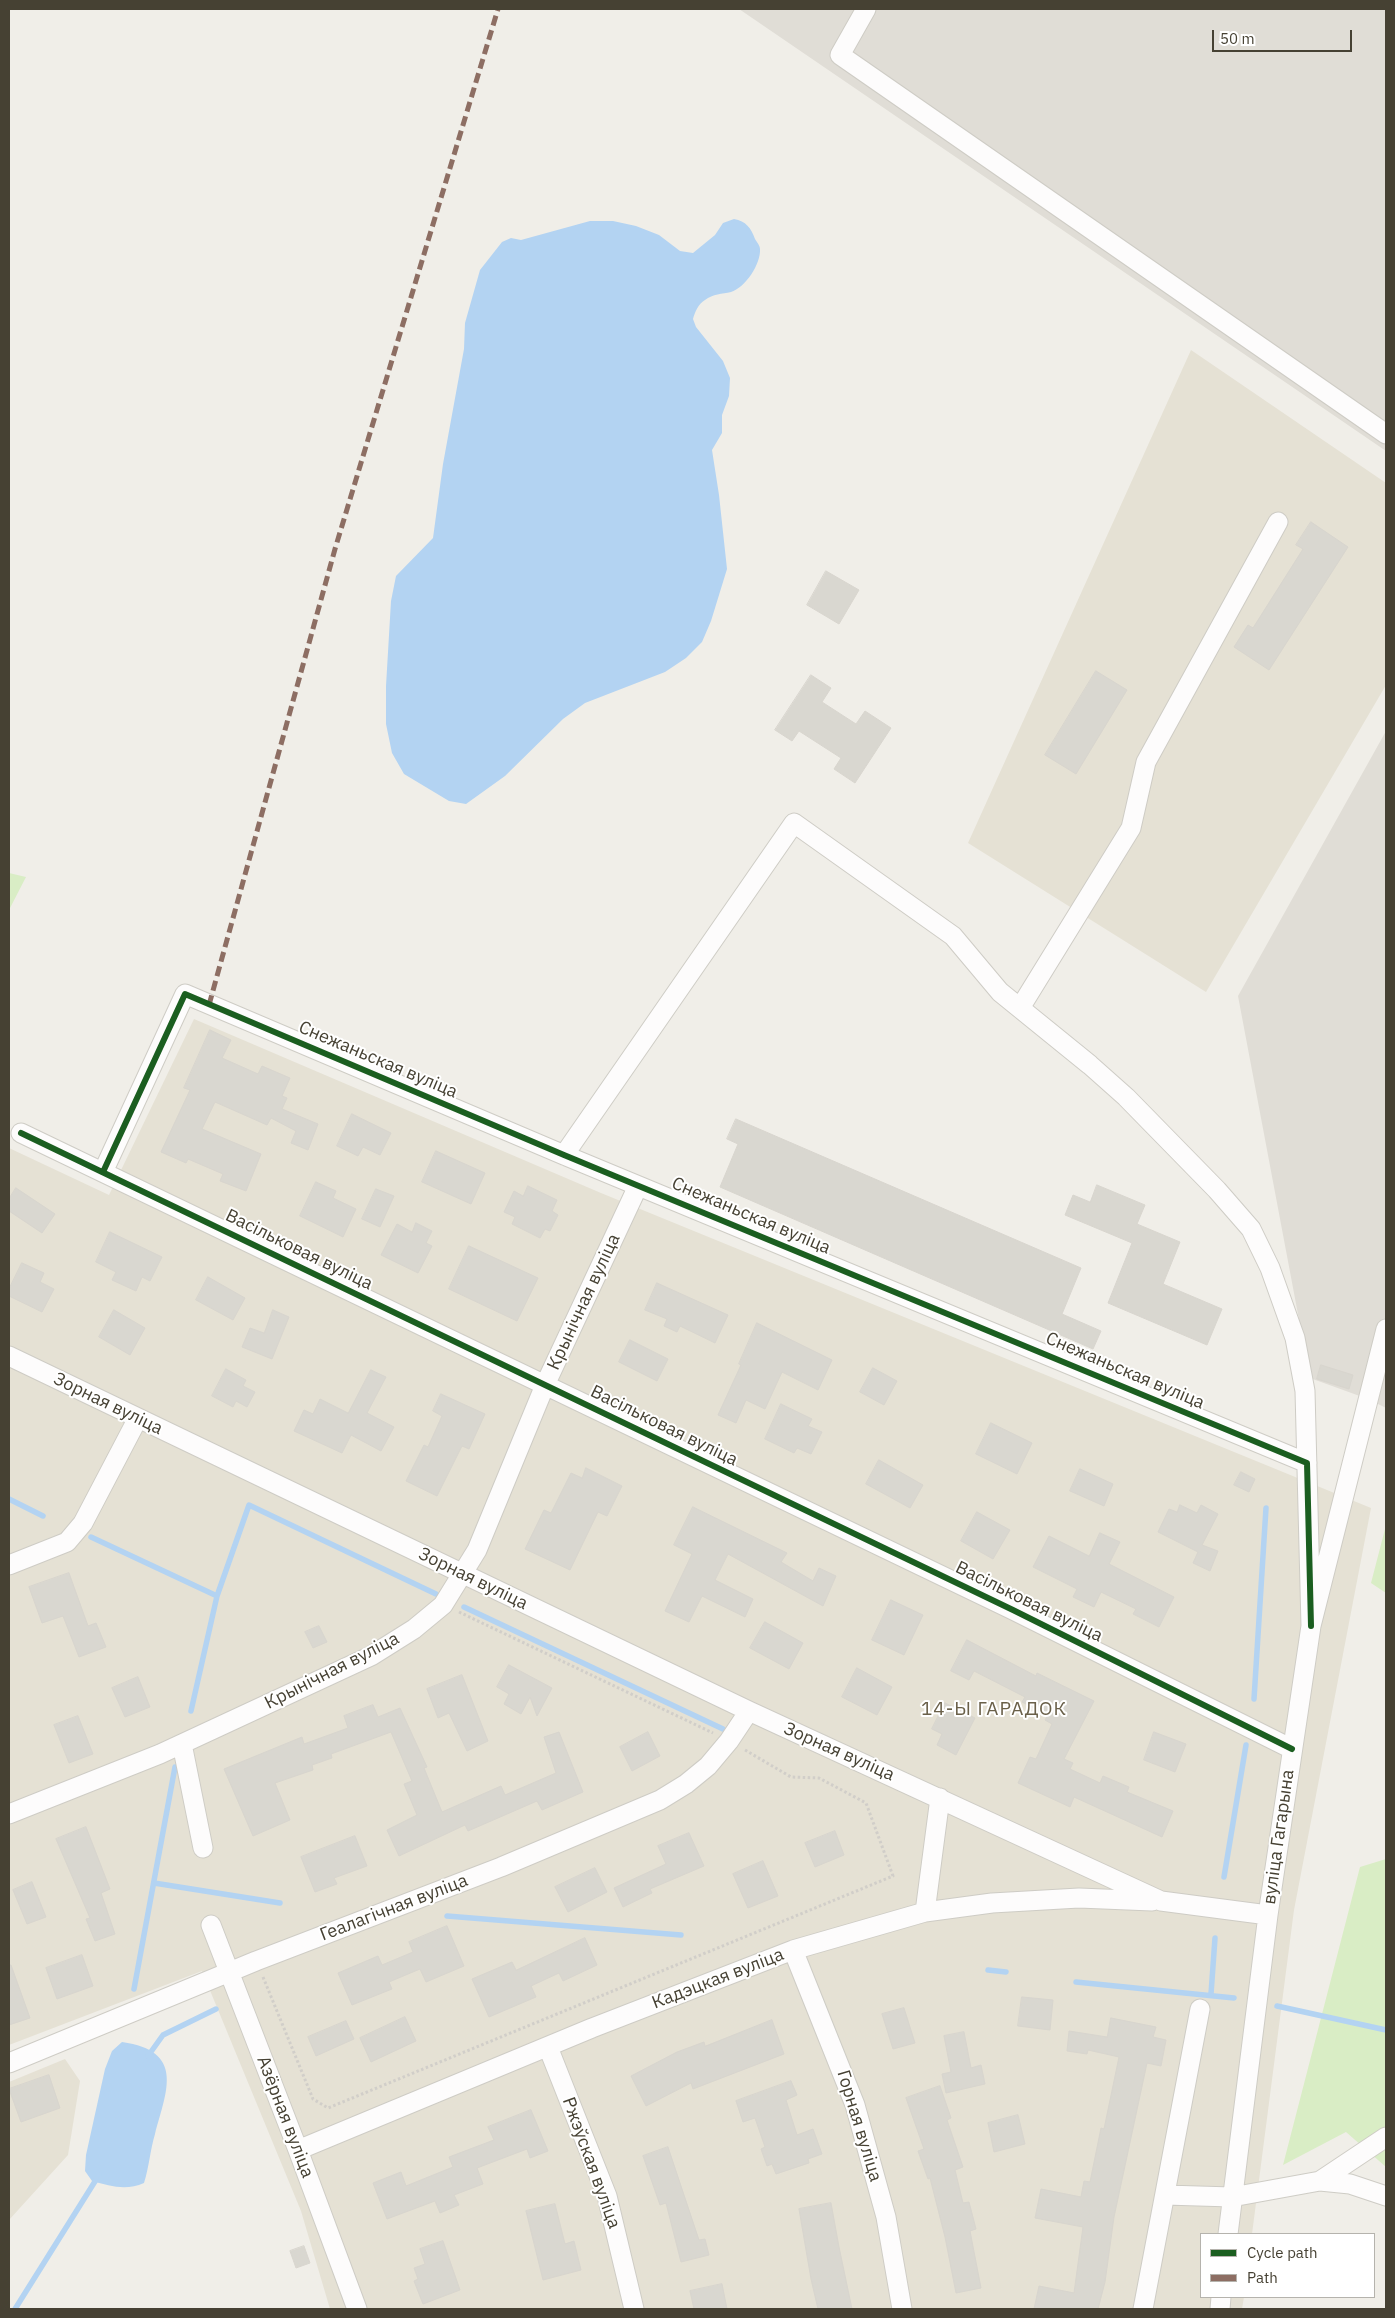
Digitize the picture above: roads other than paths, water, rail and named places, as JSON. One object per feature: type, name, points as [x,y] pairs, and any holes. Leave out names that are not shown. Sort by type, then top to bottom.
[{"type":"street","points":[[866,9],[840,55],[1386,434]]},
{"type":"street","points":[[1020,1008],[1131,828],[1146,762],[1278,522]]},
{"type":"street","points":[[564,1155],[794,822],[953,936],[1000,992],[1126,1097],[1217,1190],[1251,1229],[1270,1268],[1295,1338],[1305,1391],[1311,1626]]},
{"type":"street","name":"Снежаньская вуліца","points":[[103,1172],[185,994],[638,1186],[1307,1462]]},
{"type":"street","name":"Васільковая вуліца","points":[[21,1133],[1014,1610],[1292,1749]]},
{"type":"street","name":"Крынічная вуліца","points":[[9,1814],[182,1744],[371,1656],[414,1629],[443,1604],[477,1550],[545,1385],[638,1186]]},
{"type":"street","name":"вуліца Гагарына","points":[[1228,2233],[1268,1915],[1311,1626],[1386,1329]]},
{"type":"street","name":"Зорная вуліца","points":[[9,1356],[749,1711],[1160,1901],[1268,1915]]},
{"type":"street","points":[[9,1565],[67,1542],[83,1523],[138,1418]]},
{"type":"street","name":"Геалагічная вуліца","points":[[9,2063],[256,1961],[501,1867],[660,1800],[686,1784],[708,1766],[729,1741],[749,1711]]},
{"type":"street","points":[[182,1744],[203,1848]]},
{"type":"street","points":[[925,1912],[940,1798]]},
{"type":"street","name":"Кадэцкая вуліца","points":[[298,2150],[548,2047],[793,1950],[925,1912],[992,1902],[1079,1898],[1160,1901]]},
{"type":"street","name":"Азёрная вуліца","points":[[211,1925],[357,2309]]},
{"type":"street","name":"Горная вуліца","points":[[793,1950],[855,2105],[886,2217],[902,2309]]},
{"type":"street","points":[[1143,2309],[1200,2009]]},
{"type":"street","name":"Ржэўская вуліца","points":[[548,2047],[607,2196],[634,2309]]},
{"type":"street","points":[[1320,2181],[1386,2137]]},
{"type":"street","points":[[1165,2195],[1232,2197],[1320,2181],[1350,2184],[1386,2196]]},
{"type":"water","points":[[734,219],[745,223],[752,232],[760,248],[758,261],[751,275],[742,286],[731,292],[714,295],[705,300],[699,306],[693,319],[696,327],[723,361],[730,378],[729,396],[722,415],[722,433],[712,450],[727,569],[711,621],[702,642],[686,658],[665,672],[585,703],[563,719],[505,776],[466,804],[449,801],[404,774],[392,753],[386,724],[386,686],[391,601],[396,576],[433,538],[443,464],[464,349],[465,323],[480,270],[502,242],[511,238],[521,240],[590,221],[613,221],[636,226],[659,235],[680,251],[693,253],[715,235],[723,223]]},
{"type":"water","points":[[122,2042],[142,2047],[155,2054],[163,2063],[167,2075],[164,2102],[153,2140],[144,2183],[131,2187],[112,2186],[92,2181],[85,2171],[86,2155],[105,2069],[112,2051]]},
{"type":"waterway","points":[[9,1499],[43,1516]]},
{"type":"waterway","points":[[191,1711],[217,1596],[249,1505],[436,1594]]},
{"type":"waterway","points":[[1254,1699],[1266,1508]]},
{"type":"waterway","points":[[91,1537],[217,1596]]},
{"type":"waterway","points":[[464,1607],[723,1729]]},
{"type":"waterway","points":[[1224,1877],[1246,1745]]},
{"type":"waterway","points":[[134,1989],[175,1767]]},
{"type":"waterway","points":[[154,1883],[280,1903]]},
{"type":"waterway","points":[[447,1916],[681,1935]]},
{"type":"waterway","points":[[1211,1994],[1215,1938]]},
{"type":"waterway","points":[[988,1970],[1006,1972]]},
{"type":"waterway","points":[[1076,1982],[1234,1998]]},
{"type":"waterway","points":[[1277,2006],[1386,2030]]},
{"type":"waterway","points":[[148,2056],[163,2035],[216,2009]]},
{"type":"waterway","points":[[15,2309],[99,2175]]},
{"type":"district","name":"14-Ы ГАРАДОК","points":[[994,1710]]}]
